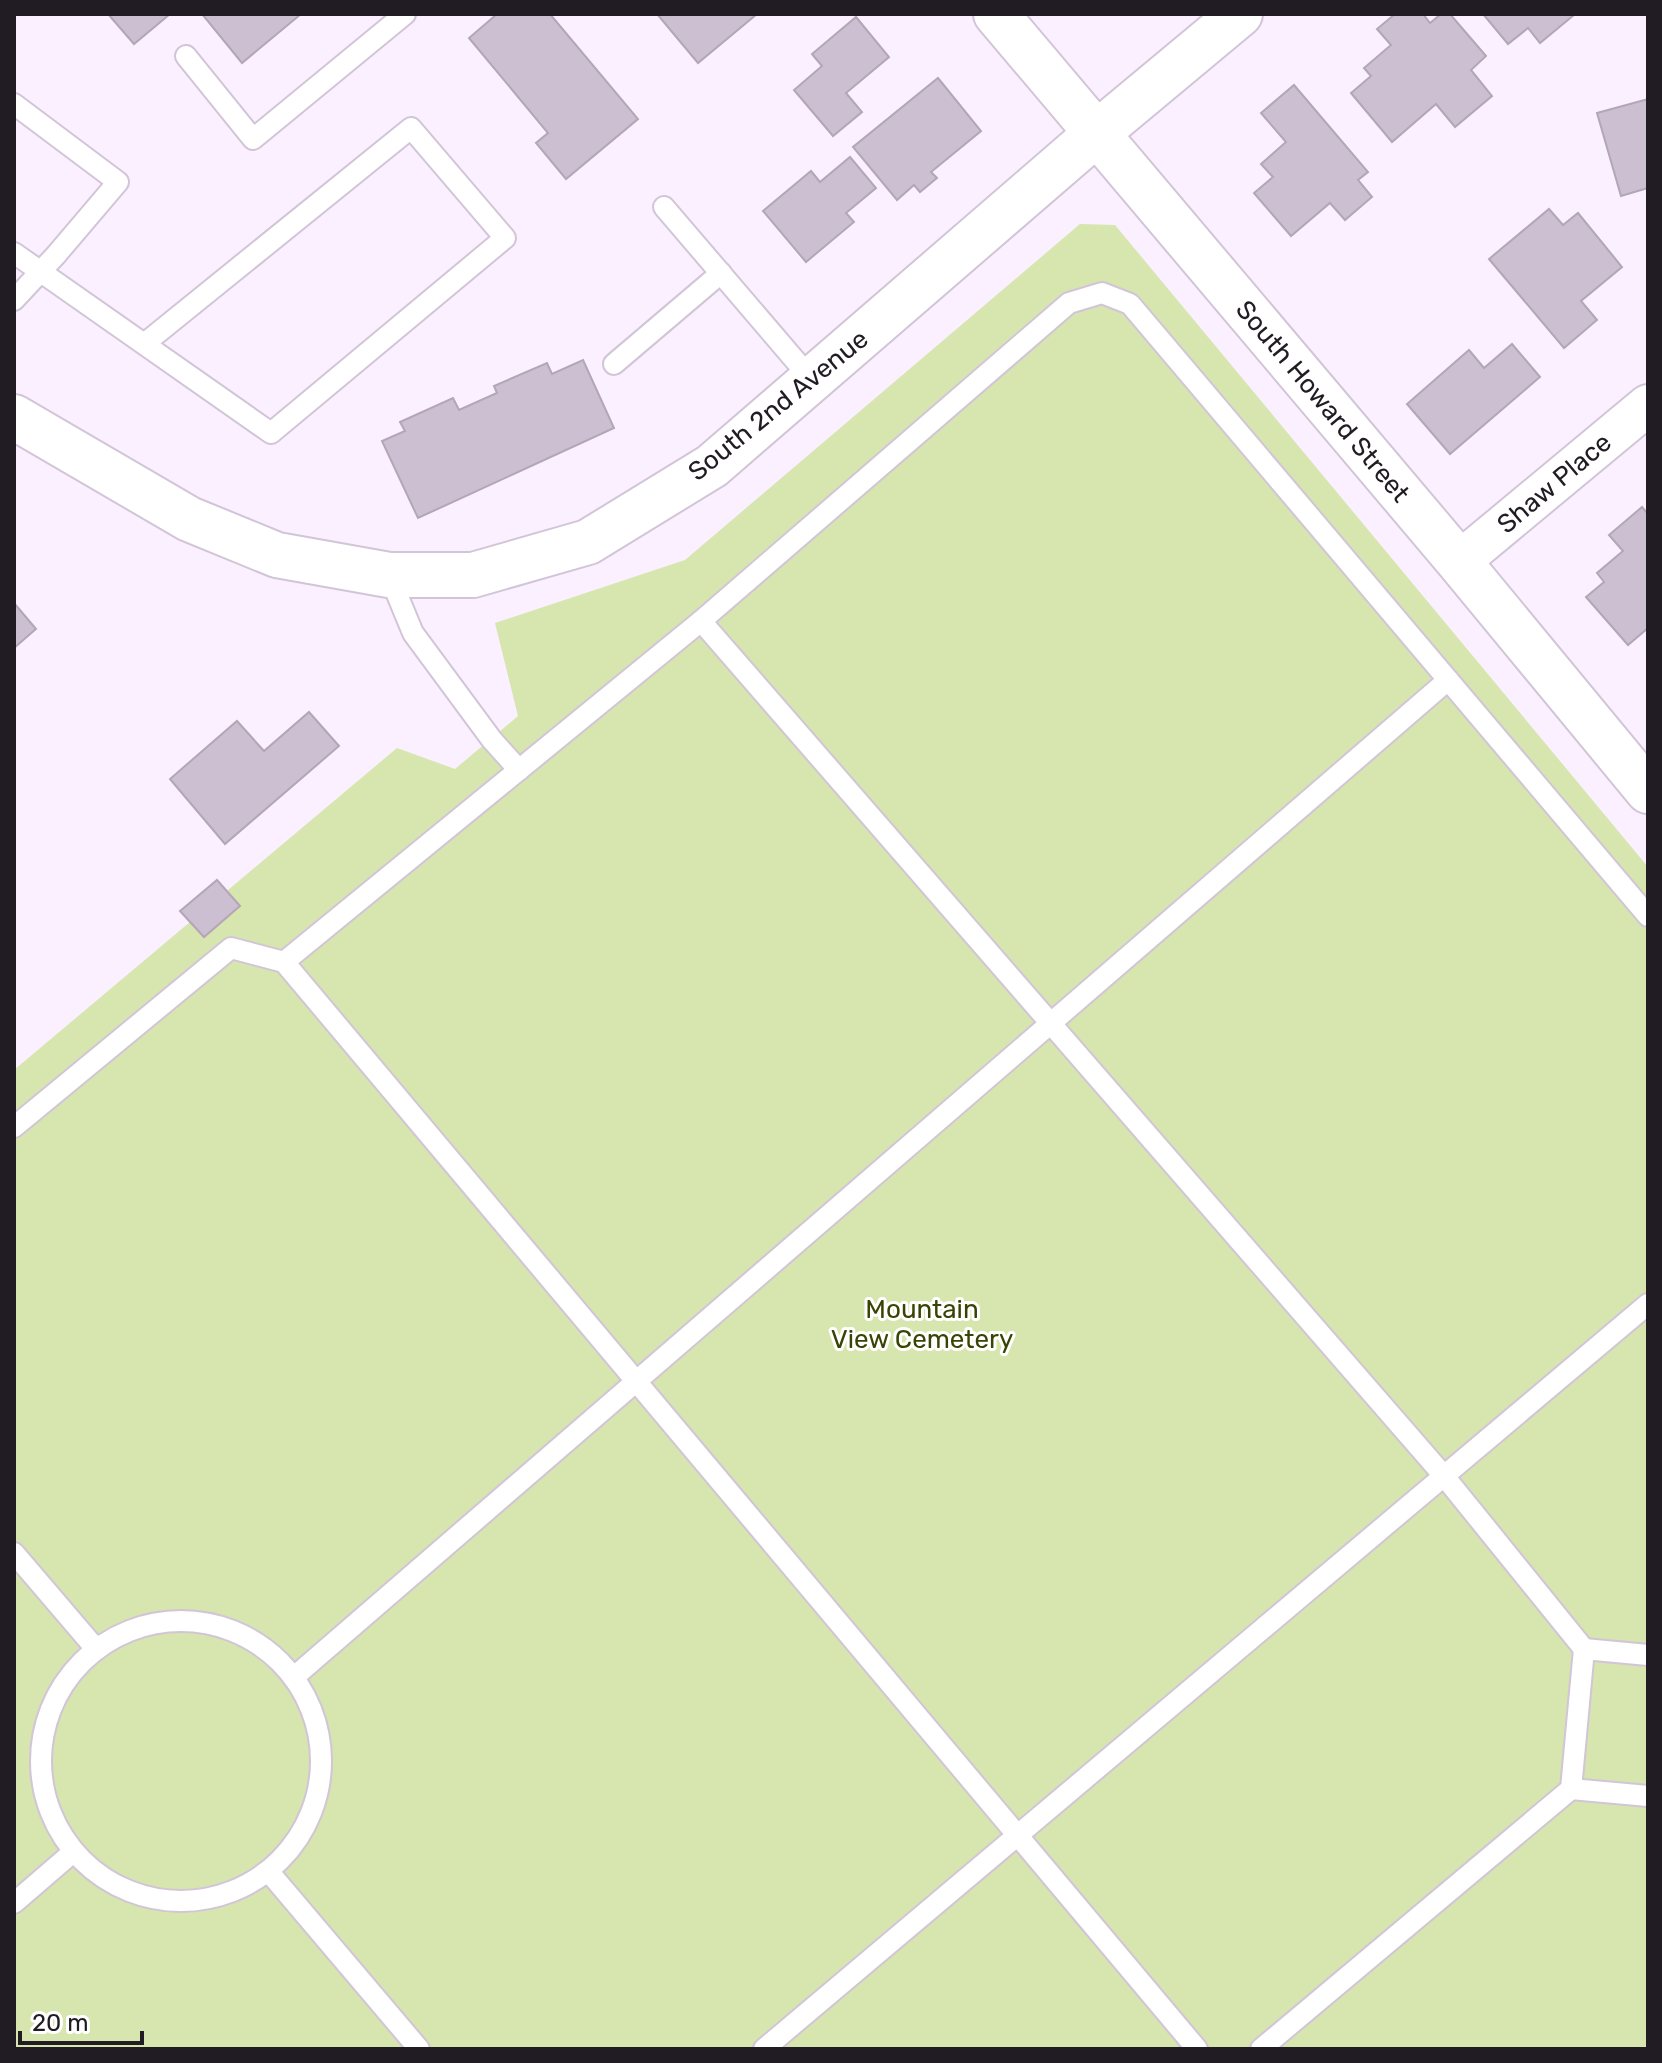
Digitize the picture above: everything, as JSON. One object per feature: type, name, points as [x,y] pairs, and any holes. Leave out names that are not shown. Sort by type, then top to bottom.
[{"type":"main road","name":"South Howard Street","points":[[996,14],[1459,562],[1648,791]]},
{"type":"main road","name":"South 2nd Avenue","points":[[14,417],[189,519],[277,555],[389,575],[473,575],[588,542],[712,466],[1096,134],[1240,14]]},
{"type":"street","name":"Shaw Place","points":[[1459,562],[1648,405]]},
{"type":"lane","points":[[186,56],[253,139],[405,14]]},
{"type":"lane","points":[[14,104],[118,182],[14,300]]},
{"type":"lane","points":[[14,253],[271,433],[505,238],[411,128],[144,344]]},
{"type":"lane","points":[[664,207],[812,380]]},
{"type":"lane","points":[[614,364],[721,273]]},
{"type":"lane","points":[[284,962],[701,621],[1069,303],[1102,293],[1130,304],[1648,916]]},
{"type":"lane","points":[[389,575],[413,633],[492,740],[519,770]]},
{"type":"lane","points":[[701,621],[1444,1476],[1584,1649],[1571,1789],[1261,2049]]},
{"type":"lane","points":[[294,1677],[1448,680]]},
{"type":"lane","points":[[14,1127],[231,948],[284,962],[1197,2049]]},
{"type":"lane","points":[[764,2049],[1648,1304]]},
{"type":"lane","points":[[14,1553],[96,1649]]},
{"type":"lane","points":[[159,1622],[203,1622],[259,1643],[294,1677],[319,1728],[320,1786],[299,1839],[269,1872],[210,1900],[138,1897],[99,1877],[72,1853],[42,1792],[41,1738],[61,1686],[96,1649],[159,1622]]},
{"type":"lane","points":[[1584,1649],[1648,1655]]},
{"type":"lane","points":[[1571,1789],[1648,1796]]},
{"type":"lane","points":[[14,1903],[72,1853]]},
{"type":"lane","points":[[269,1872],[419,2049]]},
{"type":"green space","name":"Mountain View Cemetery","points":[[1080,224],[1115,225],[1648,867],[1648,2049],[14,2049],[14,1070],[397,748],[455,769],[518,716],[495,623],[685,560]]},
{"type":"building","points":[[108,14],[170,14],[134,44]]},
{"type":"building","points":[[202,14],[301,14],[242,63]]},
{"type":"building","points":[[497,14],[550,14],[638,119],[566,179],[536,143],[548,133],[469,38]]},
{"type":"building","points":[[657,14],[757,14],[698,63]]},
{"type":"building","points":[[1395,14],[1423,14],[1430,23],[1441,14],[1450,14],[1486,56],[1471,70],[1492,96],[1455,127],[1436,104],[1392,142],[1351,93],[1371,76],[1364,68],[1391,45],[1377,29]]},
{"type":"building","points":[[1483,14],[1574,15],[1540,43],[1528,28],[1508,44]]},
{"type":"building","points":[[856,17],[889,57],[846,93],[862,112],[833,136],[794,90],[822,66],[812,54]]},
{"type":"building","points":[[938,78],[981,131],[931,172],[937,178],[920,192],[914,185],[897,200],[853,147]]},
{"type":"building","points":[[1294,85],[1368,172],[1358,180],[1372,197],[1345,220],[1330,203],[1291,236],[1254,193],[1273,177],[1261,164],[1286,142],[1261,113]]},
{"type":"building","points":[[1648,99],[1648,188],[1621,196],[1597,113]]},
{"type":"building","points":[[850,157],[876,188],[846,213],[854,222],[806,262],[763,211],[811,171],[820,182]]},
{"type":"building","points":[[1549,209],[1563,225],[1578,213],[1622,267],[1581,301],[1597,320],[1564,348],[1489,259]]},
{"type":"building","points":[[1512,344],[1540,377],[1450,454],[1407,404],[1469,350],[1484,368]]},
{"type":"building","points":[[583,360],[614,428],[418,518],[382,441],[405,431],[400,422],[453,398],[459,410],[497,393],[494,386],[547,363],[552,374]]},
{"type":"building","points":[[1642,507],[1648,514],[1648,628],[1628,645],[1586,597],[1604,582],[1597,573],[1623,551],[1609,535]]},
{"type":"building","points":[[14,603],[36,629],[14,648]]},
{"type":"building","points":[[309,712],[339,746],[225,844],[170,779],[237,721],[264,751]]},
{"type":"building","points":[[217,880],[240,906],[204,937],[180,911]]}]
